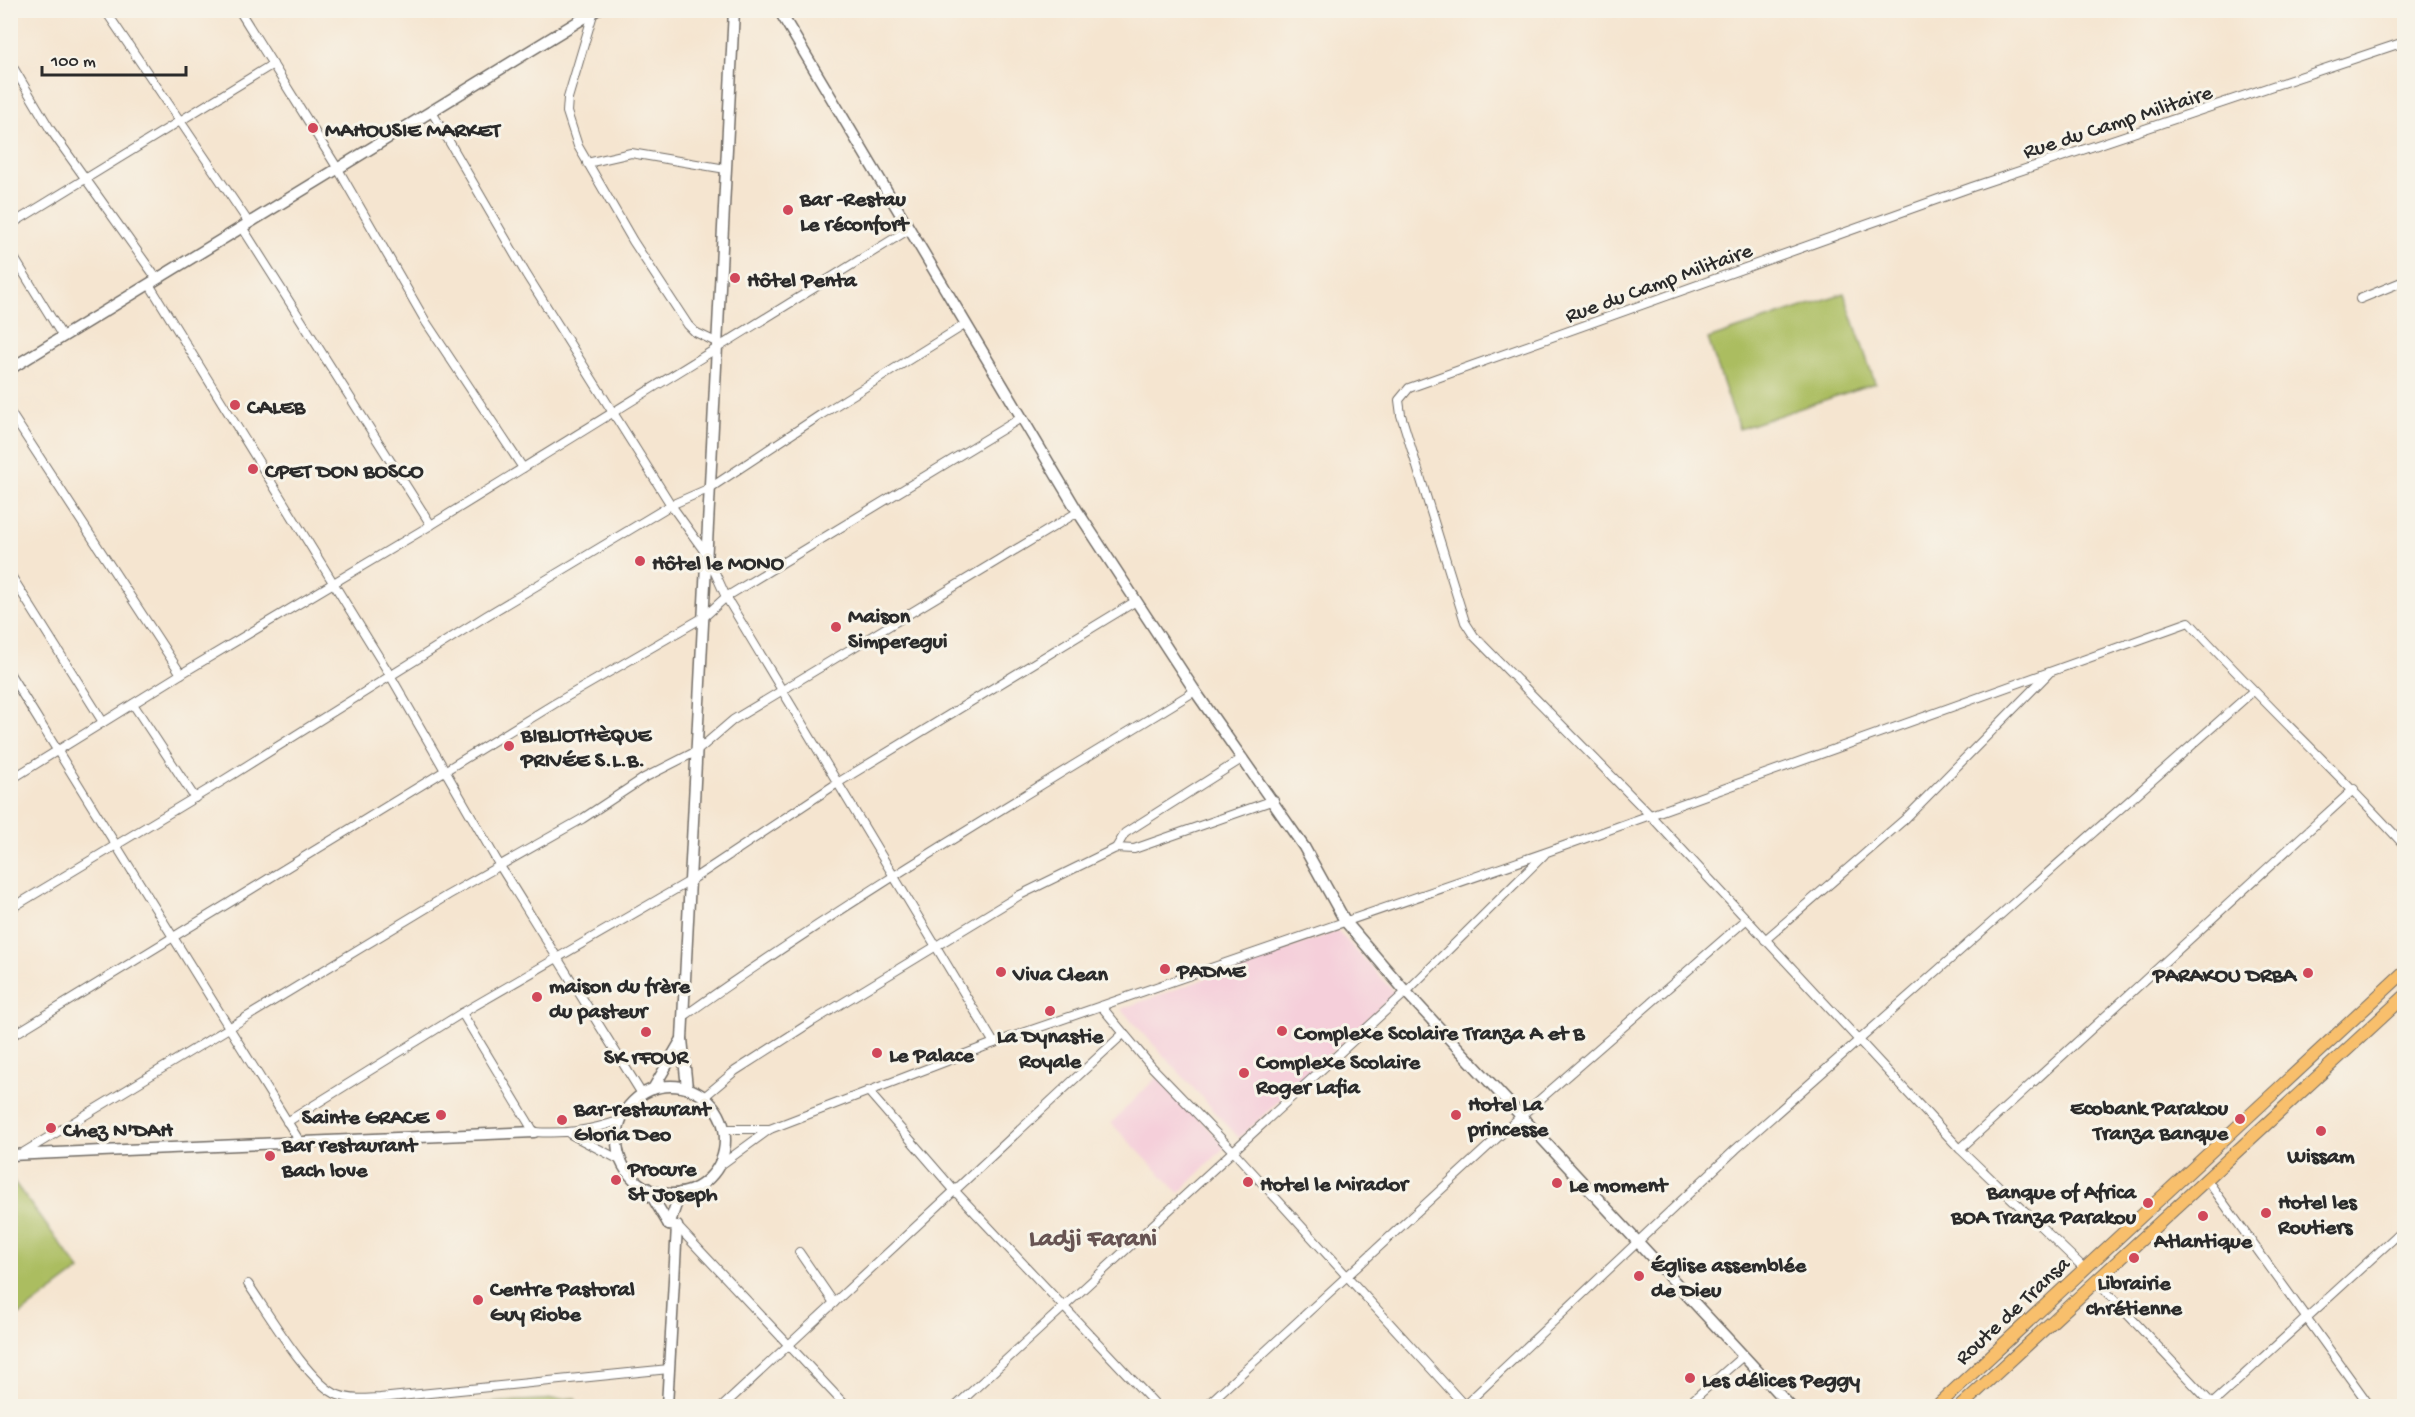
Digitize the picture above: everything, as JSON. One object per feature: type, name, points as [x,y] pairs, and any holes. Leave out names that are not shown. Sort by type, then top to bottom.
[{"type":"main road","name":"Route de Transa","points":[[1937,1407],[2404,972]]},
{"type":"main road","name":"Route de Transa","points":[[1961,1407],[2404,997]]},
{"type":"main road","points":[[2052,1299],[2064,1312]]},
{"type":"street","points":[[105,10],[246,225],[431,525]]},
{"type":"street","points":[[239,10],[338,169],[426,322],[523,468]]},
{"type":"street","points":[[687,1088],[682,1039],[734,10]]},
{"type":"street","points":[[779,10],[1078,512],[1195,691],[1274,800],[1319,871],[1345,921],[1406,992],[1790,1407]]},
{"type":"street","points":[[595,12],[576,64],[567,112],[571,131],[633,241],[688,325],[695,333],[718,344]]},
{"type":"street","points":[[10,369],[595,12]]},
{"type":"street","name":"Rue du Camp Militaire","points":[[2085,1269],[1960,1149],[1649,814],[1474,636],[1465,622],[1401,414],[1399,400],[1409,388],[1972,187],[2404,42]]},
{"type":"street","points":[[10,62],[50,129],[87,178],[153,282],[332,584],[390,675],[500,866],[647,1091]]},
{"type":"street","points":[[10,225],[273,64]]},
{"type":"street","points":[[432,112],[526,274],[671,505],[707,555],[726,597],[994,1044]]},
{"type":"street","points":[[587,163],[631,153],[726,169]]},
{"type":"street","points":[[10,780],[181,674],[431,525],[614,412],[718,344],[799,299],[908,230]]},
{"type":"street","points":[[10,251],[63,337]]},
{"type":"street","points":[[2360,299],[2404,281]]},
{"type":"street","points":[[10,909],[671,505],[710,488],[966,324]]},
{"type":"street","points":[[10,412],[181,674]]},
{"type":"street","points":[[10,1036],[172,936],[704,617],[726,597],[1021,418]]},
{"type":"street","points":[[15,1155],[582,819],[644,778],[697,751],[733,720],[1078,512]]},
{"type":"street","points":[[10,574],[103,722]]},
{"type":"street","points":[[287,1122],[462,1013],[690,881],[839,782],[1136,601]]},
{"type":"street","points":[[647,1188],[668,1194],[695,1188],[708,1179],[718,1167],[770,1129],[868,1091],[1101,1006],[1547,852],[2189,622],[2252,692],[2354,789],[2404,845]]},
{"type":"street","points":[[1765,939],[1905,819],[2050,672]]},
{"type":"street","points":[[10,674],[300,1142]]},
{"type":"street","points":[[683,1017],[775,951],[893,875],[1195,691]]},
{"type":"street","points":[[1101,1006],[1123,1034],[1234,1152],[1465,1406],[1736,1149],[2252,692]]},
{"type":"street","points":[[134,704],[195,798]]},
{"type":"street","points":[[1116,848],[1125,833],[1243,758]]},
{"type":"street","points":[[1960,1149],[2354,789]]},
{"type":"street","points":[[704,1097],[735,1071],[936,944],[1020,895],[1116,848],[1134,849],[1274,800]]},
{"type":"street","points":[[956,1407],[1406,992],[1547,852]]},
{"type":"street","points":[[1206,1407],[1521,1116],[1747,919]]},
{"type":"street","points":[[462,1013],[534,1132]]},
{"type":"street","points":[[723,1407],[953,1189],[1123,1034]]},
{"type":"street","points":[[682,1039],[647,1091],[629,1105],[621,1120],[618,1148],[622,1161],[632,1176],[647,1188],[673,1225],[790,1344],[846,1407]]},
{"type":"street","points":[[647,1091],[676,1086],[687,1088],[704,1097],[717,1111],[724,1130],[724,1149],[718,1167]]},
{"type":"street","points":[[868,1091],[953,1189],[1157,1407]]},
{"type":"street","points":[[15,1155],[534,1132],[570,1134],[596,1129],[621,1120]]},
{"type":"street","points":[[724,1130],[770,1129]]},
{"type":"street","points":[[570,1134],[622,1161]]},
{"type":"street","points":[[2207,1180],[2370,1407]]},
{"type":"street","points":[[667,1407],[673,1225],[680,1193]]},
{"type":"street","points":[[2096,1281],[2213,1405],[2404,1229]]},
{"type":"street","points":[[799,1252],[834,1302]]},
{"type":"street","points":[[248,1284],[309,1370],[321,1384],[338,1395],[361,1399],[380,1398],[669,1369]]},
{"type":"street","points":[[1686,1407],[1743,1356]]},
{"type":"shaded area","name":"Complexe Scolaire Roger Lafia","points":[[1338,931],[1395,993],[1239,1138],[1121,1009]]},
{"type":"shaded area","points":[[1158,1076],[1226,1146],[1179,1193],[1111,1123]]},
{"type":"green space","points":[[1844,293],[1875,383],[1739,429],[1708,339]]},
{"type":"green space","points":[[11,1178],[80,1270],[20,1315],[11,1302]]},
{"type":"green space","points":[[575,1398],[578,1406],[436,1406]]},
{"type":"place","name":"MAHOUSIE MARKET","points":[[313,128]]},
{"type":"place","name":"Bar -Restau Le réconfort","points":[[788,210]]},
{"type":"place","name":"Hôtel Penta","points":[[735,278]]},
{"type":"place","name":"CALEB","points":[[235,405]]},
{"type":"place","name":"CPET DON BOSCO","points":[[253,469]]},
{"type":"place","name":"Hôtel le MONO","points":[[640,561]]},
{"type":"place","name":"Maison Simperegui","points":[[836,627]]},
{"type":"place","name":"BIBLIOTHÈQUE PRIVÉE S.L.B.","points":[[509,746]]},
{"type":"place","name":"PADME","points":[[1165,969]]},
{"type":"place","name":"Viva Clean","points":[[1001,972]]},
{"type":"place","name":"PARAKOU DRBA","points":[[2308,973]]},
{"type":"place","name":"maison du frère du pasteur","points":[[537,997]]},
{"type":"place","name":"La Dynastie Royale","points":[[1050,1011]]},
{"type":"place","name":"Complexe Scolaire Tranza A et B","points":[[1282,1031]]},
{"type":"place","name":"SK rFOUR","points":[[646,1032]]},
{"type":"place","name":"Le Palace","points":[[877,1053]]},
{"type":"place","name":"Complexe Scolaire Roger Lafia","points":[[1244,1073]]},
{"type":"place","name":"Sainte GRACE","points":[[441,1115]]},
{"type":"place","name":"Hotel La princesse","points":[[1456,1115]]},
{"type":"place","name":"Ecobank Parakou Tranza Banque","points":[[2240,1119]]},
{"type":"place","name":"Bar-restaurant Gloria Deo","points":[[562,1120]]},
{"type":"place","name":"Chez N'DAH","points":[[51,1128]]},
{"type":"place","name":"Wissam","points":[[2321,1131]]},
{"type":"place","name":"Bar restaurant Bach love","points":[[270,1156]]},
{"type":"place","name":"Procure St Joseph","points":[[616,1180]]},
{"type":"place","name":"Hotel le Mirador","points":[[1248,1182]]},
{"type":"place","name":"Le moment","points":[[1557,1183]]},
{"type":"place","name":"Banque of Africa BOA Tranza Parakou","points":[[2148,1203]]},
{"type":"place","name":"Hotel les Routiers","points":[[2266,1213]]},
{"type":"place","name":"Atlantique","points":[[2203,1216]]},
{"type":"place","name":"Librairie chrétienne","points":[[2134,1258]]},
{"type":"place","name":"Église assemblée de Dieu","points":[[1639,1276]]},
{"type":"place","name":"Centre Pastoral Guy Riobe","points":[[478,1300]]},
{"type":"place","name":"Les délices Peggy","points":[[1690,1378]]},
{"type":"district","name":"Ladji Farani","points":[[1093,1236]]}]
